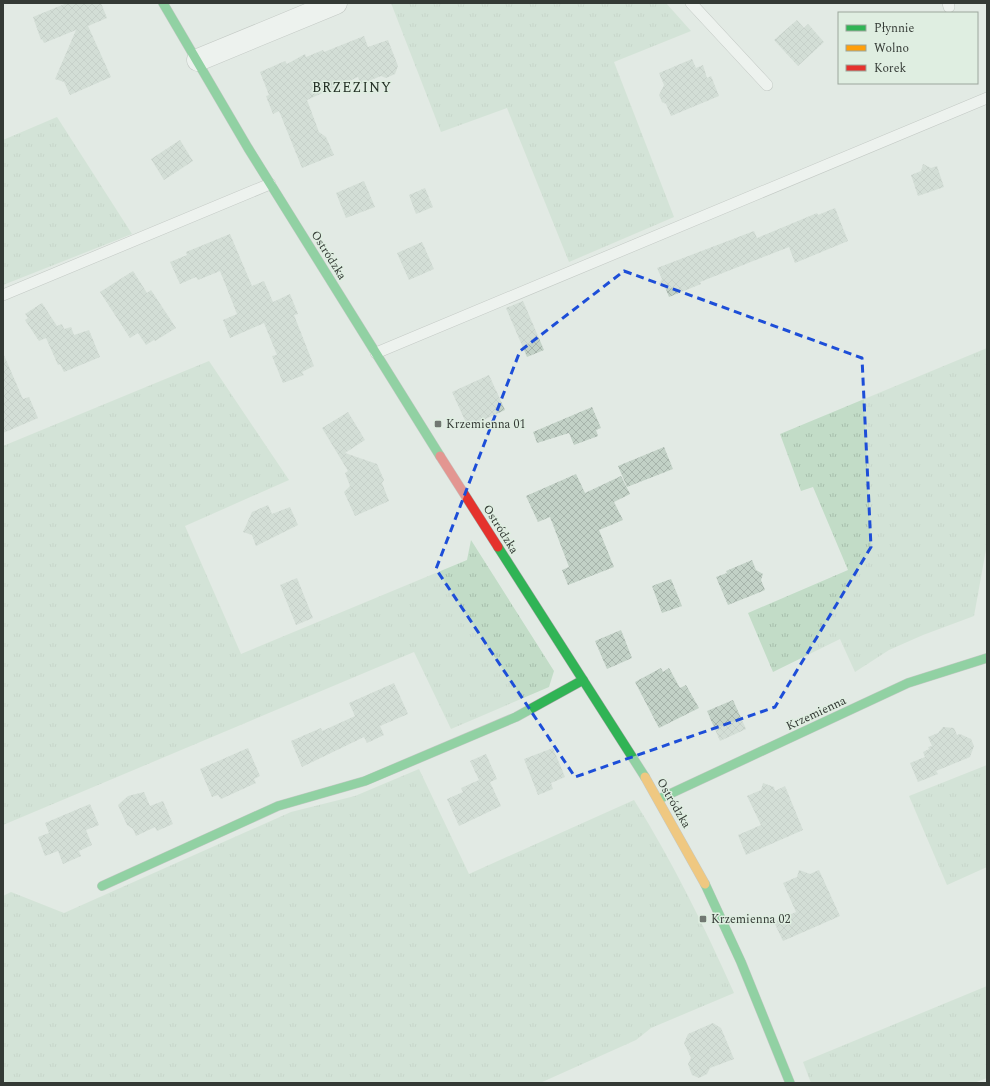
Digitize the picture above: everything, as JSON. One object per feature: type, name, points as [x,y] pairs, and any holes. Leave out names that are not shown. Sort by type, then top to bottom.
[{"type":"street","name":"Ostródzka","points":[[163,3],[270,184],[659,799],[701,874],[717,908],[741,962],[790,1083]]},
{"type":"street","points":[[198,60],[336,3]]},
{"type":"street","name":"Krzemienna","points":[[659,799],[908,683],[986,660]]},
{"type":"street","points":[[102,886],[278,806],[365,781],[502,723],[583,680]]},
{"type":"lane","points":[[691,3],[767,85]]},
{"type":"lane","points":[[376,353],[987,98]]},
{"type":"lane","points":[[3,295],[270,184]]},
{"type":"highlighted area","points":[[624,271],[862,358],[871,547],[775,707],[575,777],[436,569],[520,351]]},
{"type":"green space","points":[[391,3],[666,3],[691,31],[614,62],[674,217],[569,262],[507,108],[441,132]]},
{"type":"green space","points":[[57,117],[132,234],[3,285],[3,140]]},
{"type":"green space","points":[[987,348],[987,544],[974,616],[923,635],[889,650],[855,672],[840,639],[773,672],[748,613],[848,570],[813,487],[801,491],[780,434]]},
{"type":"green space","points":[[209,361],[289,480],[185,526],[241,654],[467,560],[471,540],[554,671],[549,687],[451,729],[414,652],[3,825],[3,446]]},
{"type":"green space","points":[[987,765],[987,867],[947,885],[909,796]]},
{"type":"green space","points":[[419,769],[469,874],[634,800],[662,847],[687,895],[734,993],[651,1028],[636,1040],[540,1083],[3,1083],[3,896],[11,892],[64,913],[291,812],[355,796]]},
{"type":"green space","points":[[987,986],[987,1078],[974,1083],[811,1083],[803,1062]]},
{"type":"building","points":[[67,3],[101,3],[107,18],[88,26],[111,77],[70,95],[64,82],[55,79],[76,30],[44,43],[42,39],[41,40],[33,17]]},
{"type":"building","points":[[797,20],[804,28],[808,24],[824,42],[798,66],[774,40]]},
{"type":"building","points":[[364,36],[368,47],[388,40],[398,66],[395,74],[386,78],[381,76],[361,84],[358,77],[307,100],[319,132],[326,137],[334,155],[302,168],[279,111],[273,114],[266,96],[269,95],[260,72],[285,61],[287,64],[305,54],[306,57],[323,50],[324,52]]},
{"type":"building","points":[[692,59],[696,68],[703,65],[707,78],[711,76],[719,96],[671,116],[666,104],[662,102],[659,95],[664,85],[659,73]]},
{"type":"building","points":[[180,140],[193,161],[164,180],[151,159]]},
{"type":"building","points":[[923,164],[931,168],[937,166],[944,187],[918,196],[911,175],[921,171]]},
{"type":"building","points":[[364,181],[375,207],[346,218],[336,193]]},
{"type":"building","points":[[425,188],[433,207],[416,214],[409,195]]},
{"type":"building","points":[[835,208],[848,241],[795,263],[789,247],[700,282],[701,284],[669,297],[665,287],[659,284],[662,279],[657,268],[754,231],[757,238],[817,213],[818,215]]},
{"type":"building","points":[[230,234],[252,286],[264,281],[273,302],[290,294],[298,314],[294,315],[314,366],[302,372],[304,375],[283,383],[272,356],[277,355],[264,323],[230,338],[223,320],[237,314],[220,271],[198,280],[196,277],[180,284],[170,262],[187,255],[186,252]]},
{"type":"building","points":[[422,242],[434,269],[409,280],[397,253]]},
{"type":"building","points":[[133,271],[147,293],[151,290],[176,328],[146,345],[138,333],[130,338],[100,292]]},
{"type":"building","points":[[523,301],[544,350],[527,357],[506,308]]},
{"type":"building","points":[[42,303],[57,326],[62,324],[64,329],[71,327],[74,335],[89,330],[100,357],[64,372],[60,364],[58,365],[46,338],[39,341],[25,320],[28,318],[25,314]]},
{"type":"building","points":[[3,353],[23,399],[29,397],[38,418],[3,433]]},
{"type":"building","points":[[489,375],[505,410],[468,427],[452,392]]},
{"type":"building","points":[[592,407],[601,428],[596,430],[598,436],[574,445],[569,433],[537,443],[533,432]]},
{"type":"building","points":[[348,412],[365,440],[345,453],[377,464],[384,480],[382,483],[389,501],[355,516],[344,492],[350,486],[345,473],[348,471],[322,428]]},
{"type":"building","points":[[664,447],[673,469],[627,487],[618,466]]},
{"type":"building","points":[[576,474],[585,493],[621,476],[630,494],[614,502],[623,520],[599,530],[614,567],[568,585],[562,570],[569,567],[550,517],[538,522],[526,496]]},
{"type":"building","points":[[268,505],[272,514],[290,507],[298,525],[256,546],[252,535],[243,532],[252,512]]},
{"type":"building","points":[[752,560],[756,570],[763,574],[761,580],[765,590],[728,605],[716,577]]},
{"type":"building","points":[[297,578],[313,618],[296,625],[280,585]]},
{"type":"building","points":[[671,579],[682,606],[662,613],[652,586]]},
{"type":"building","points":[[621,630],[632,658],[607,669],[595,641]]},
{"type":"building","points":[[661,668],[663,672],[669,668],[680,688],[686,685],[699,708],[659,728],[635,682]]},
{"type":"building","points":[[394,683],[408,714],[380,726],[384,735],[367,743],[364,737],[302,767],[291,741],[321,728],[322,731],[355,716],[349,703]]},
{"type":"building","points":[[733,700],[746,729],[720,741],[707,711]]},
{"type":"building","points":[[943,727],[954,728],[957,735],[960,734],[971,739],[974,746],[970,757],[936,771],[938,774],[918,782],[910,763],[925,757],[923,752],[929,749],[928,747],[932,746],[928,737],[938,733]]},
{"type":"building","points":[[248,748],[260,776],[254,779],[256,783],[221,799],[218,795],[212,797],[200,769]]},
{"type":"building","points":[[553,748],[565,777],[551,783],[553,789],[538,795],[524,759]]},
{"type":"building","points":[[486,754],[497,779],[490,782],[501,806],[459,826],[447,799],[463,792],[461,788],[479,780],[470,761]]},
{"type":"building","points":[[763,783],[774,787],[775,791],[785,786],[803,830],[746,855],[738,835],[761,825],[747,796],[761,790]]},
{"type":"building","points":[[144,792],[150,806],[163,801],[173,824],[157,831],[155,827],[136,836],[133,829],[127,825],[118,805],[128,796]]},
{"type":"building","points":[[90,804],[99,825],[86,830],[92,845],[79,851],[81,856],[63,864],[58,851],[45,856],[38,837],[49,833],[45,823]]},
{"type":"building","points":[[799,870],[810,874],[819,870],[840,916],[783,941],[774,922],[796,912],[783,883],[797,877]]},
{"type":"building","points":[[713,1023],[721,1028],[734,1059],[710,1068],[707,1074],[699,1078],[692,1075],[688,1064],[691,1058],[684,1043],[688,1034]]},
{"type":"traffic: fast","points":[[163,3],[248,148],[440,456]]},
{"type":"traffic: fast","points":[[498,547],[645,777]]},
{"type":"traffic: fast","points":[[659,799],[908,683],[987,658]]},
{"type":"traffic: fast","points":[[102,886],[278,806],[365,781],[516,717],[583,680]]},
{"type":"traffic: fast","points":[[705,884],[741,962],[790,1083]]},
{"type":"traffic: slow","points":[[645,777],[705,884]]},
{"type":"traffic: jam","points":[[440,456],[498,547]]},
{"type":"place","name":"Krzemienna 01","points":[[438,424]]},
{"type":"place","name":"Krzemienna 02","points":[[703,919]]},
{"type":"district","name":"BRZEZINY","points":[[352,87]]}]
